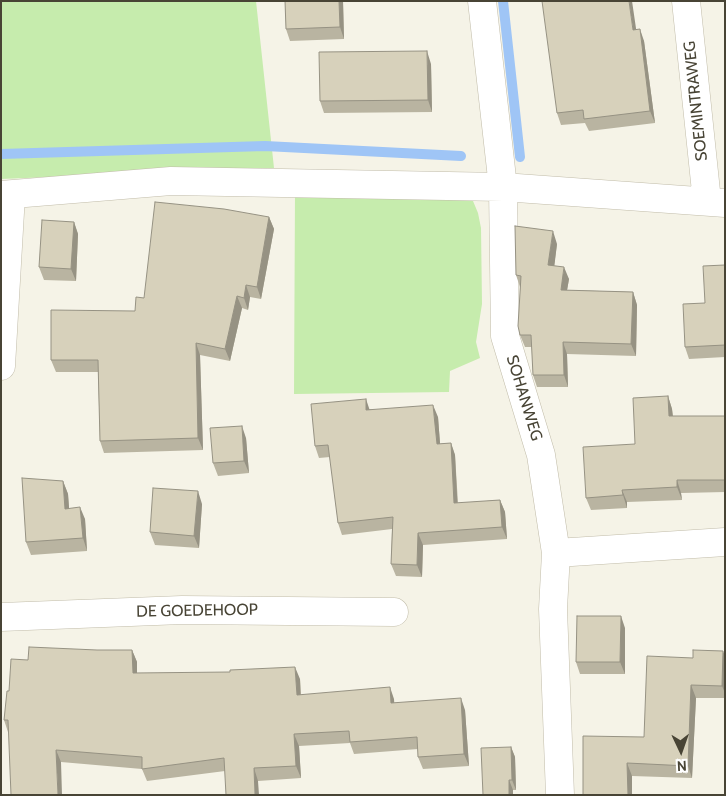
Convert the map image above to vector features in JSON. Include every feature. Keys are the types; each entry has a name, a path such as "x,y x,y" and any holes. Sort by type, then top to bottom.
{"street":[{"name":"SOHANWEG","path":"482,1 503,187 505,336 541,455 556,553 553,609 560,795"},
{"name":"SOEMINTRAWEG","path":"686,1 716,202"},
{"path":"1,366 6,195 171,181 503,187 716,202"},
{"path":"556,553 725,542"},
{"name":"DE GOEDEHOOP","path":"1,617 182,610 394,612"}],"green space":[{"path":"1,1 256,1 274,168 1,179"},
{"path":"295,193 464,196 473,201 481,228 482,304 476,342 480,358 450,371 449,392 294,394"}],"building":[{"path":"285,1 339,1 340,27 286,29"},
{"path":"542,1 629,1 633,30 640,29 650,111 584,119 583,110 557,113"},
{"path":"427,51 428,100 320,101 319,52"},
{"path":"155,202 224,209 269,217 257,287 246,285 244,298 237,296 225,349 196,343 198,438 100,441 98,360 51,360 51,310 135,311 136,297 144,298"},
{"path":"42,220 74,222 71,269 39,267"},
{"path":"515,226 553,231 548,265 564,267 561,290 633,292 631,344 563,342 564,375 533,375 531,335 520,335 518,326 521,276 516,275"},
{"path":"725,265 725,345 685,347 683,304 705,303 703,266"},
{"path":"668,396 669,416 725,416 725,480 677,480 677,487 622,490 623,495 586,498 583,447 635,444 633,398"},
{"path":"366,399 366,410 433,405 437,444 451,443 454,503 500,500 502,527 418,533 417,565 391,564 393,517 338,523 328,445 315,446 311,404"},
{"path":"242,426 244,461 213,463 210,428"},
{"path":"22,478 63,481 65,509 80,507 83,538 26,542"},
{"path":"153,488 198,491 194,536 150,532"},
{"path":"577,616 621,616 620,662 576,662"},
{"path":"29,647 132,650 133,673 230,672 230,670 295,667 297,695 390,687 391,703 461,698 464,754 418,757 417,737 350,742 349,731 294,734 296,766 254,768 255,795 226,795 224,758 142,769 142,757 56,750 58,795 11,795 8,720 4,720 7,691 9,691 11,659 28,660"},
{"path":"693,650 723,651 722,686 691,685 688,766 627,763 628,795 583,795 583,736 644,737 647,656 693,658"},
{"path":"511,747 512,780 509,780 509,795 483,795 481,748"}],"waterway":[{"path":"503,1 520,157"},
{"path":"1,154 265,146 461,156"}]}
